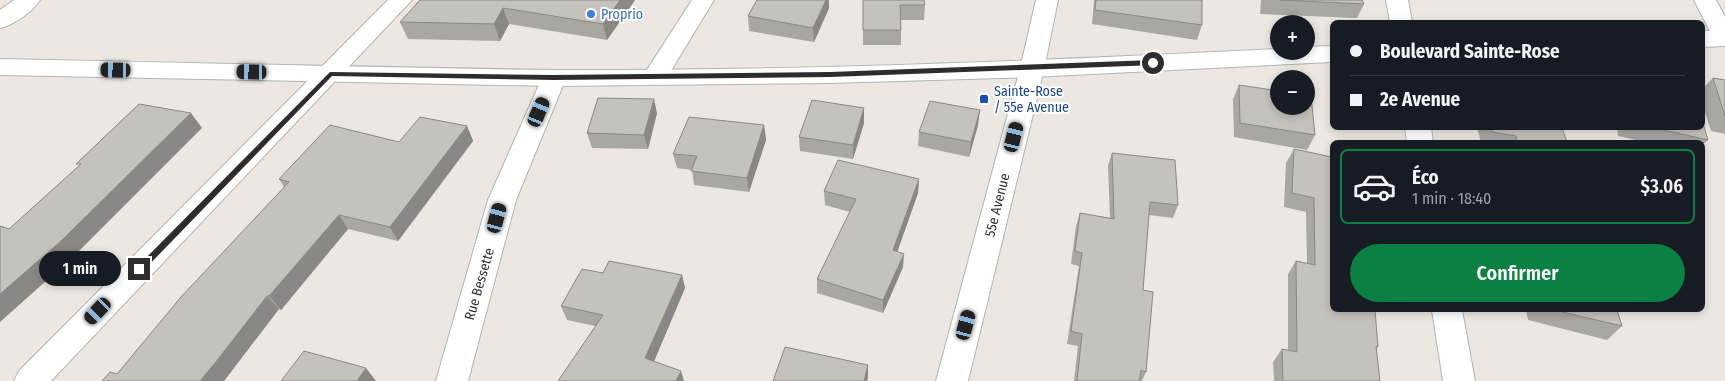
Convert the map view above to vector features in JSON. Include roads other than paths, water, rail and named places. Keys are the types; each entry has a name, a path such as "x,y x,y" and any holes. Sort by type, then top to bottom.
{"street":[{"path":"0,21 29,0"},
{"path":"30,381 401,0"},
{"path":"655,76 703,0"},
{"name":"55e Avenue","path":"952,381 1032,69 1047,0"},
{"path":"1397,0 1401,20"},
{"path":"1704,0 1717,38"},
{"path":"0,67 554,78 830,75 1032,69 1330,54"},
{"name":"Rue Bessette","path":"452,381 502,200 554,78"},
{"path":"1447,312 1459,381"}],"place":[{"name":"Proprio","path":"591,14"},
{"name":"Sainte-Rose / 55e Avenue","path":"984,99"}]}
